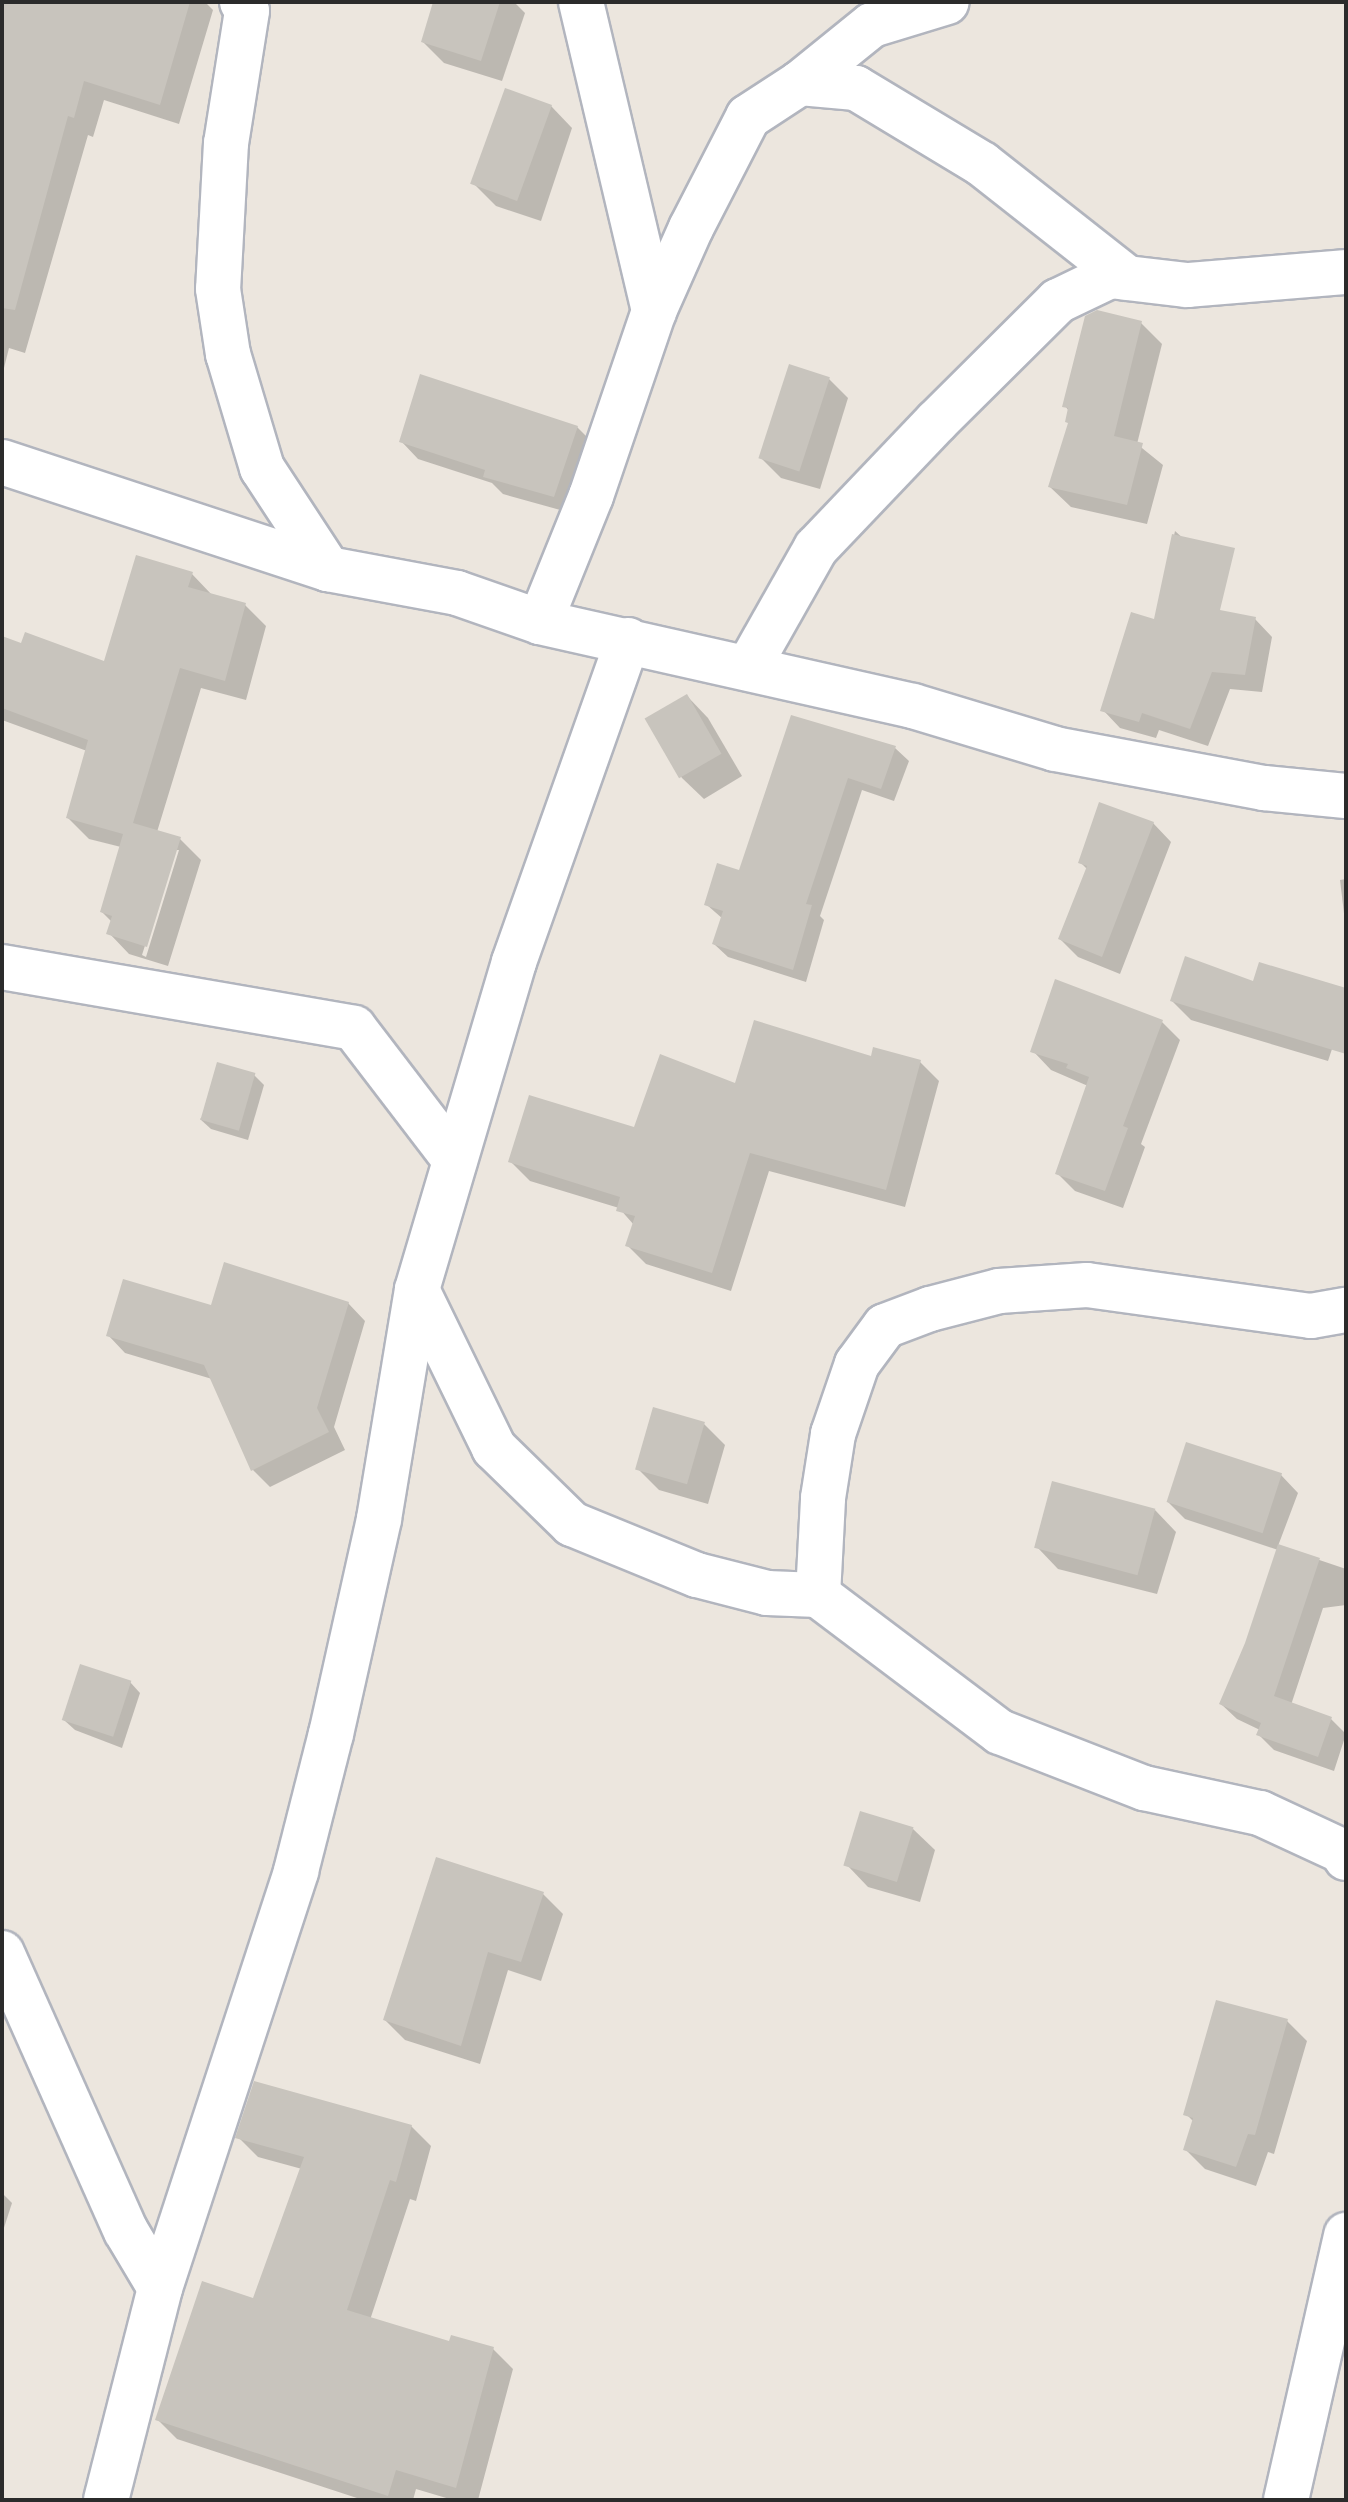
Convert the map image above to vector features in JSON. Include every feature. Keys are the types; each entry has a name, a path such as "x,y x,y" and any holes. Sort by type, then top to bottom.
{"street":[{"path":"242,2 247,11 226,143 218,289 228,354 262,468 328,569"},
{"path":"581,2 654,311"},
{"path":"540,622 591,496 654,311 691,228 748,117 800,83 872,25 947,2"},
{"path":"800,83 856,88 982,164 1127,278"},
{"path":"748,668 816,548 936,422 1058,301 1110,276 1187,285 1346,272"},
{"path":"2,462 328,569 457,593 540,622 913,706 1055,749 1264,788 1346,796"},
{"path":"106,2500 160,2288 296,1871 379,1519 417,1290 514,962 628,640"},
{"path":"2,967 354,1028 455,1160"},
{"path":"818,1595 823,1498 833,1434 857,1364 885,1326 930,1309 999,1291 1087,1285 1311,1316 1346,1310"},
{"path":"417,1290 494,1448 572,1524 697,1575 767,1593 818,1595 1000,1732 1144,1788 1260,1813 1345,1854"},
{"path":"2,1953 20,2025 126,2231 160,2288"},
{"path":"1286,2500 1346,2235"}],"building":[{"path":"2,2 190,2 160,105 84,81 74,118 68,116 15,310 2,308"},
{"path":"433,2 500,2 481,61 421,42"},
{"path":"505,88 552,105 517,201 470,184"},
{"path":"1097,310 1142,321 1114,436 1143,443 1127,505 1048,487 1068,423 1065,422 1068,408 1062,407 1085,316"},
{"path":"789,364 830,377 799,471 758,458"},
{"path":"420,374 578,426 554,497 483,477 485,470 399,442"},
{"path":"1172,534 1235,548 1220,610 1256,617 1245,675 1212,672 1190,729 1142,713 1139,722 1100,711 1131,612 1154,619"},
{"path":"136,555 193,572 188,587 246,603 225,681 180,668 133,823 181,837 147,947 106,934 112,916 100,912 123,834 66,818 88,740 2,708 2,636 21,643 25,632 104,661"},
{"path":"687,694 722,754 679,778 645,718"},
{"path":"791,715 896,746 881,789 848,778 806,904 812,905 793,970 712,944 723,911 704,905 717,863 739,870"},
{"path":"1099,802 1154,822 1102,957 1058,939 1087,866 1078,863"},
{"path":"1185,956 1253,981 1259,962 1346,988 1346,1054 1170,1001"},
{"path":"1055,979 1163,1020 1123,1126 1128,1128 1105,1191 1055,1174 1089,1077 1066,1068 1068,1064 1030,1052"},
{"path":"754,1020 871,1056 873,1047 921,1060 886,1190 750,1153 712,1273 625,1246 635,1216 616,1211 620,1197 508,1162 529,1095 634,1127 660,1054 735,1083"},
{"path":"217,1062 255,1073 239,1131 200,1120"},
{"path":"224,1262 349,1302 317,1408 329,1432 251,1471 204,1365 106,1336 123,1279 211,1305"},
{"path":"653,1407 705,1422 687,1484 635,1469"},
{"path":"1186,1442 1282,1473 1263,1533 1167,1502"},
{"path":"1052,1481 1155,1509 1137,1575 1034,1548"},
{"path":"1278,1544 1320,1558 1274,1696 1332,1717 1318,1757 1256,1735 1261,1723 1219,1704 1245,1643"},
{"path":"80,1664 131,1681 113,1737 62,1720"},
{"path":"860,1811 914,1827 897,1882 843,1866"},
{"path":"436,1857 544,1892 521,1962 488,1952 461,2046 383,2020"},
{"path":"1216,2000 1288,2019 1255,2135 1248,2134 1236,2167 1183,2150 1193,2118 1183,2115"},
{"path":"254,2081 412,2125 396,2182 390,2180 347,2310 449,2341 451,2335 494,2347 456,2488 396,2470 388,2496 155,2420 202,2281 253,2298 304,2157 235,2138"}]}
